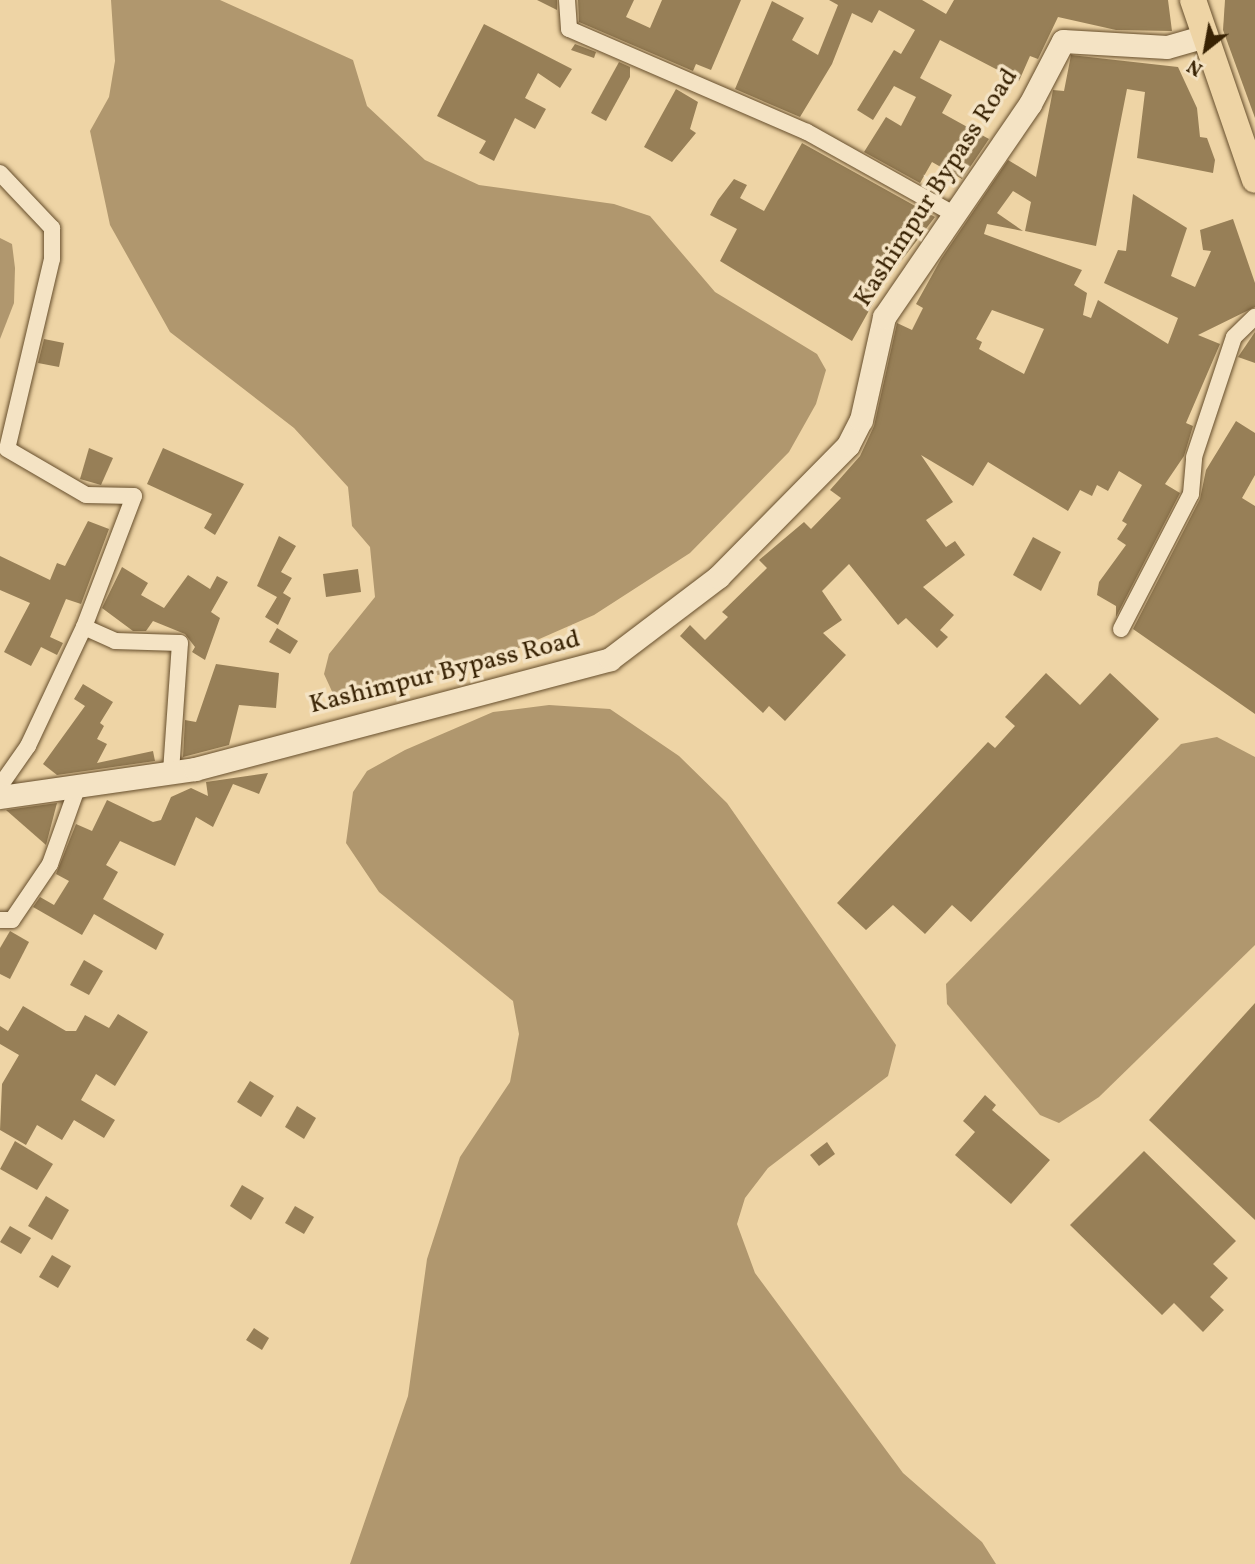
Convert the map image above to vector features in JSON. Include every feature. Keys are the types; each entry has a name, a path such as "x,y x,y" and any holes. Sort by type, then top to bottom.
{"highway":[{"path":"1193,0 1255,180"}],"main road":[{"name":"Kashimpur Bypass Road","path":"0,797 171,772 512,689 610,659 642,638 718,577 848,445 861,420 884,317 1030,104 1063,41 1167,47 1205,36"}],"street":[{"path":"567,0 569,29 807,132 954,214"},
{"path":"0,173 52,228 52,259 7,449 86,495 134,496 84,627 28,746 0,786"},
{"path":"1121,629 1191,494 1194,457 1234,337 1255,317"},
{"path":"84,627 115,641 180,643 171,772"},
{"path":"0,920 12,920 50,864 79,786"}],"shaded area":[{"path":"111,0 220,0 353,60 367,106 425,160 479,185 614,204 650,216 715,292 817,354 826,370 816,404 789,452 690,553 594,615 478,666 335,698 324,674 329,654 375,597 370,547 352,526 348,487 294,428 170,332 110,225 90,131 109,97 115,61"},
{"path":"0,238 12,244 15,268 14,303 0,339"},
{"path":"549,705 610,709 679,756 727,803 896,1045 888,1076 768,1168 745,1198 737,1224 755,1273 903,1473 982,1542 996,1564 350,1564 408,1396 427,1259 460,1157 510,1082 519,1034 513,1001 379,892 346,843 353,792 367,771 405,750 493,712"},
{"path":"1217,737 1255,757 1255,945 1099,1097 1059,1123 1040,1115 947,1004 946,984 1181,744"}],"building":[{"path":"537,0 557,0 557,10"},
{"path":"578,0 634,0 626,17 650,28 662,0 741,0 711,70 696,64 693,71 579,22"},
{"path":"829,0 922,0 946,14 954,0 1168,0 1172,31 1116,30 1058,17 1038,59 1030,56 1019,81 940,40 920,78 952,95 942,113 989,139 962,179 932,162 920,183 864,152 886,117 901,126 916,97 894,86 873,120 857,110 894,50 901,54 915,30 879,10 872,23 852,13 832,64 800,117 735,89 772,1 804,18 792,40 818,55 838,5"},
{"path":"1225,0 1255,0 1255,118 1223,30"},
{"path":"484,24 572,69 560,88 538,73 525,98 546,109 535,129 515,118 494,161 479,153 486,141 437,116"},
{"path":"575,44 596,52 594,58 571,50"},
{"path":"1071,55 1178,67 1197,108 1200,137 1207,138 1215,160 1213,173 1137,158 1145,92 1127,89 1096,246 1025,231 1031,202 1013,191 997,213 1023,231 987,224 984,234 1082,270 1074,285 1087,293 1083,315 1091,318 1098,300 1168,344 1178,318 1104,283 1118,250 1126,251 1133,194 1187,228 1171,276 1195,287 1211,251 1203,250 1200,230 1233,219 1255,283 1255,307 1198,335 1220,344 1186,423 1193,426 1184,456 1165,484 1180,493 1116,617 1116,606 1097,595 1099,582 1126,545 1117,539 1127,524 1122,521 1142,485 1119,471 1108,491 1097,485 1092,496 1080,490 1068,511 988,462 973,486 921,455 953,502 926,520 946,547 955,541 965,555 923,587 954,615 940,630 948,637 937,648 906,618 898,625 849,564 822,591 842,620 823,633 846,655 785,721 769,706 763,713 680,636 690,625 705,640 728,617 722,612 767,568 759,560 804,522 811,529 841,498 830,490 860,456 874,426 897,323 912,330 923,308 916,304 941,259 1008,160 1036,177 1053,90 1064,91","holes":["992,310 1044,329 1024,374 979,349 982,342 976,339"]},
{"path":"619,62 630,67 630,77 606,121 591,113"},
{"path":"676,89 698,102 690,129 696,133 672,162 644,147"},
{"path":"802,143 935,217 885,282 852,341 720,261 737,229 710,215 718,200 734,179 747,185 740,198 764,211"},
{"path":"1255,332 1255,363 1238,357"},
{"path":"44,339 64,343 59,367 38,363"},
{"path":"1236,421 1255,433 1255,475 1242,498 1255,506 1255,714 1133,629 1200,499 1206,470"},
{"path":"89,448 113,458 101,485 80,479"},
{"path":"163,448 244,484 215,535 204,528 212,514 147,484"},
{"path":"88,521 109,529 81,604 66,599 50,637 63,643 57,655 41,647 31,666 4,652 30,603 0,590 0,556 50,580 57,563 65,566"},
{"path":"279,536 296,546 281,572 292,578 283,593 291,598 278,625 265,617 277,597 257,586"},
{"path":"1033,537 1061,552 1041,591 1013,575"},
{"path":"122,567 148,583 141,595 164,608 188,575 210,589 217,576 228,582 211,612 220,618 205,660 192,652 195,647 185,634 153,621 146,631 133,631 102,608"},
{"path":"358,569 361,592 326,597 323,574"},
{"path":"277,628 298,641 290,654 269,642"},
{"path":"216,664 279,673 276,708 239,705 229,745 183,757 185,720 196,722"},
{"path":"1046,673 1080,705 1110,673 1159,719 971,922 952,905 925,934 893,905 866,930 837,903 988,742 995,748 1015,726 1005,717"},
{"path":"83,684 113,702 100,723 104,726 97,739 107,744 97,763 153,751 155,761 57,775 43,764 85,706 74,699"},
{"path":"268,773 259,794 233,784 213,827 196,817 175,866 120,841 106,865 118,872 103,899 164,934 156,950 94,914 82,935 33,907 40,897 54,905 69,881 56,874 76,824 92,831 107,800 153,822 161,820 171,797 191,788 208,796 206,782"},
{"path":"57,803 46,845 6,810"},
{"path":"10,931 29,942 10,979 0,974 0,948"},
{"path":"84,960 103,971 89,995 70,985"},
{"path":"1255,1003 1255,1220 1149,1120"},
{"path":"23,1006 66,1031 76,1031 85,1015 109,1028 118,1014 148,1032 115,1086 96,1074 81,1100 115,1120 104,1138 74,1120 62,1140 37,1125 26,1145 0,1130 2,1084 19,1055 0,1044 0,1026 8,1031"},
{"path":"250,1081 274,1096 261,1117 237,1102"},
{"path":"985,1095 996,1105 992,1110 1050,1160 1011,1204 955,1155 975,1132 963,1121"},
{"path":"297,1106 316,1118 304,1139 285,1127"},
{"path":"15,1141 53,1164 37,1190 0,1169"},
{"path":"827,1142 835,1154 819,1166 810,1155"},
{"path":"1144,1151 1236,1241 1213,1264 1228,1278 1210,1297 1224,1310 1203,1332 1174,1303 1162,1315 1070,1225"},
{"path":"242,1185 264,1198 251,1220 230,1206"},
{"path":"46,1196 69,1210 52,1240 28,1226"},
{"path":"295,1206 314,1217 304,1234 285,1223"},
{"path":"10,1226 31,1238 21,1254 0,1242"},
{"path":"52,1255 71,1266 58,1288 39,1277"},
{"path":"254,1328 269,1338 262,1350 246,1340"}]}
